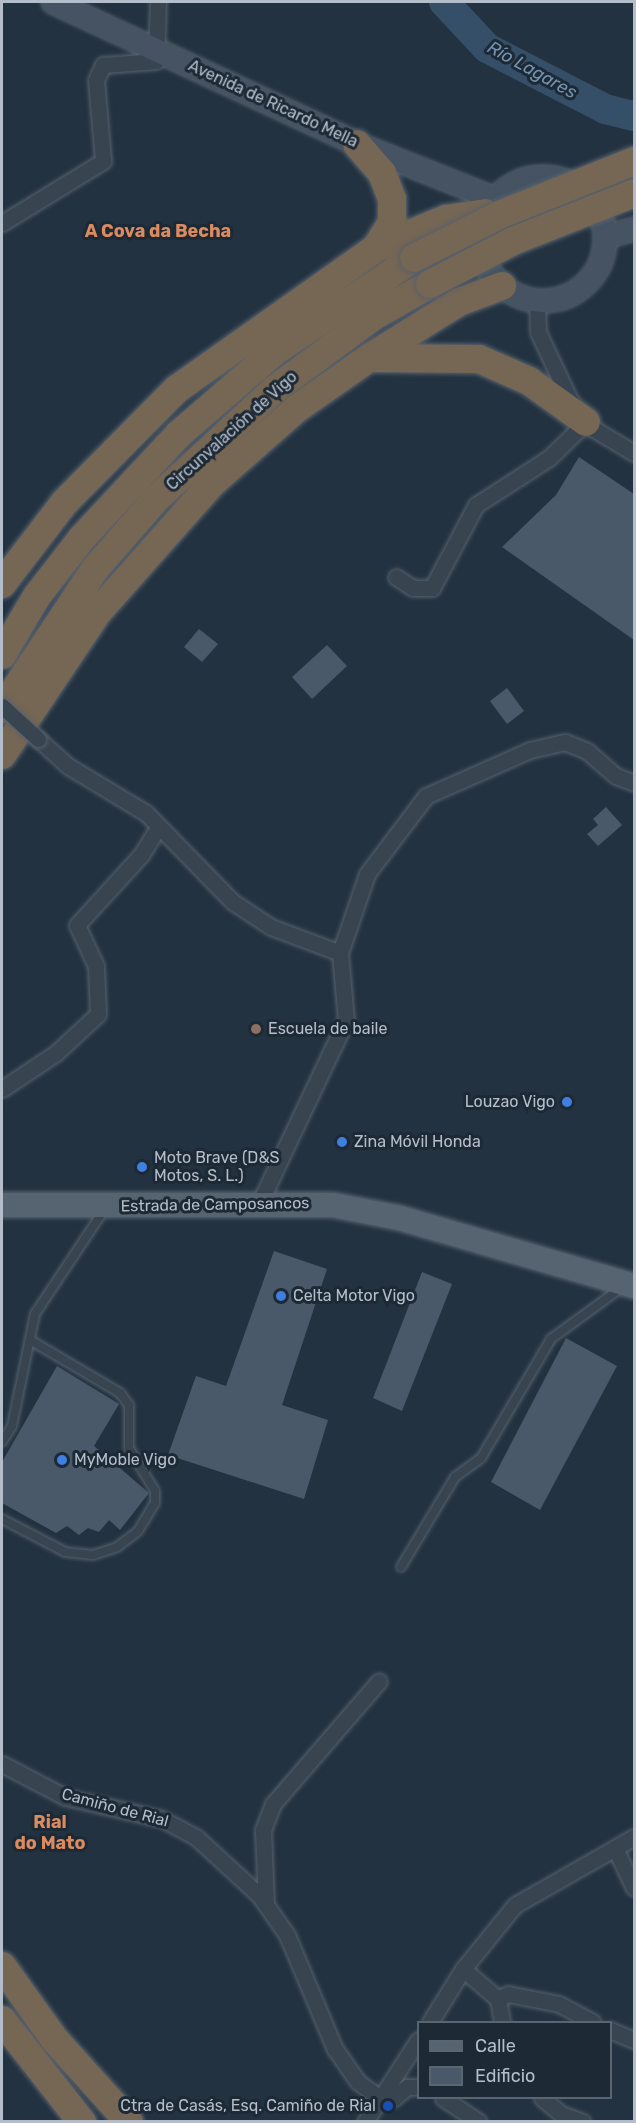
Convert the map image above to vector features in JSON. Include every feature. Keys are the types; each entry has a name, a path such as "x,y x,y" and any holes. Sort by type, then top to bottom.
{"highway":[{"path":"357,144 382,173 392,198 392,222 376,248"},
{"name":"Circunvalación de Vigo","path":"2,655 37,596 82,538 179,434 275,351 414,258 500,215 634,161"},
{"name":"Circunvalación de Vigo","path":"2,707 82,586 158,498 275,389 430,284 513,241 634,193"},
{"path":"2,584 64,502 177,389 376,248 446,219 491,206"},
{"path":"2,756 97,613 156,541 256,442 369,358 459,302 502,286"},
{"path":"369,358 479,359 529,381 586,422"},
{"path":"2,1966 55,2040 129,2121"},
{"path":"2,2020 81,2121"}],"main road":[{"name":"Avenida de Ricardo Mella","path":"53,2 491,206"},
{"path":"557,178 591,200 606,237 601,263 586,285 563,298 537,302 502,286 482,252 491,206 524,180 557,178"},
{"path":"606,237 634,230"},
{"name":"Estrada de Camposancos","path":"2,1205 107,1206 260,1202 333,1205 400,1218 631,1285"}],"street":[{"path":"2,223 103,161 96,80 103,65 156,62 159,50 158,2"},
{"path":"537,302 545,353 586,422 634,453"},
{"path":"396,577 413,588 432,588 476,505 549,458 586,422"},
{"path":"2,707 68,766 135,804 157,829 233,902 272,927 340,953"},
{"path":"260,1202 346,1020 340,953 367,874 426,796 530,750 565,742 634,783"},
{"path":"2,1089 56,1053 98,1014 96,966 77,925 141,855 157,829"},
{"path":"266,1904 263,1830 273,1804 378,1681"},
{"name":"Camiño de Rial","path":"2,1764 65,1797 185,1830 266,1904 305,1971 335,2049 358,2082 379,2097"},
{"path":"431,2021 463,1969 529,1892 634,1837"},
{"path":"615,1848 634,1888"},
{"path":"463,1969 498,1999 502,2021"},
{"path":"498,1999 508,1994 559,2004 591,2021"},
{"path":"612,2031 634,2040"},
{"path":"365,2121 417,2041"},
{"path":"379,2097 394,2098 407,2087 417,2087"},
{"path":"446,2099 479,2121"},
{"path":"544,2099 561,2114 583,2121"}],"lane":[{"path":"2,1442 12,1426 35,1314 107,1206"},
{"path":"401,1567 455,1477 481,1458 551,1339 631,1285"},
{"path":"2,1519 65,1552 93,1555 117,1547 138,1531 155,1503 155,1491 129,1448 129,1405 120,1393 30,1340"}],"building":[{"path":"579,457 634,494 634,640 502,547 556,495"},
{"path":"199,629 218,644 202,662 184,647"},
{"path":"327,645 347,666 312,699 292,677"},
{"path":"507,688 524,711 507,724 490,701"},
{"path":"606,807 622,825 598,846 587,834 598,825 593,819"},
{"path":"274,1251 327,1269 282,1405 328,1420 304,1499 168,1455 196,1376 226,1386"},
{"path":"422,1272 452,1284 402,1411 373,1398"},
{"path":"566,1338 617,1366 540,1510 491,1482"},
{"path":"57,1366 119,1404 94,1446 149,1493 120,1530 109,1520 99,1532 88,1528 79,1535 67,1526 56,1533 2,1503 2,1462"}],"waterway":[{"name":"Río Lagares","path":"444,2 487,48 605,109 634,116"}],"place":[{"name":"Escuela de baile","path":"256,1029"},
{"name":"Louzao Vigo","path":"567,1102"},
{"name":"Zina Móvil Honda","path":"342,1142"},
{"name":"Moto Brave (D&S Motos, S. L.)","path":"142,1167"},
{"name":"Celta Motor Vigo","path":"281,1296"},
{"name":"MyMoble Vigo","path":"62,1460"},
{"name":"Ctra de Casás, Esq. Camiño de Rial","path":"388,2106"}],"district":[{"name":"A Cova da Becha","path":"158,231"},
{"name":"Rial do Mato","path":"50,1833"}]}
